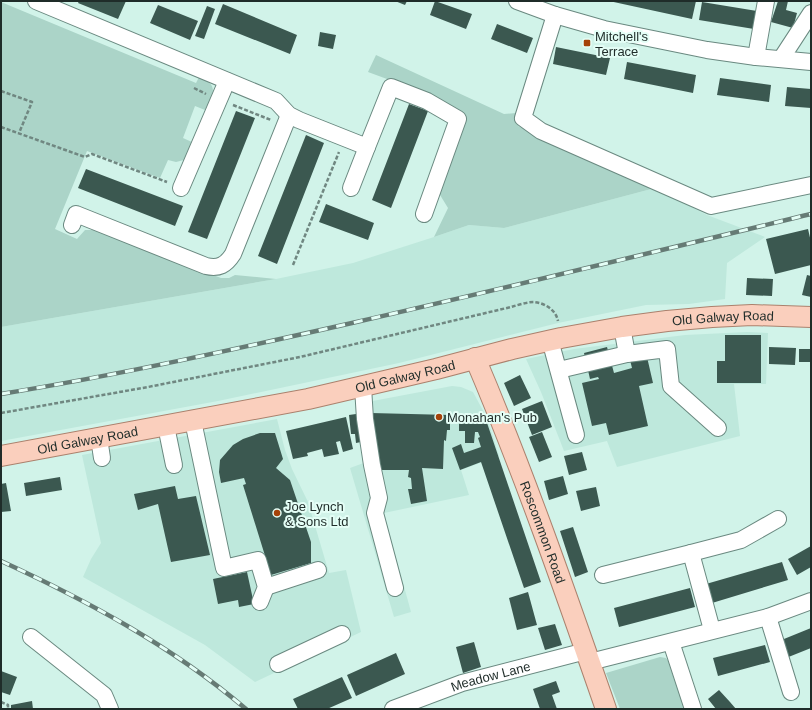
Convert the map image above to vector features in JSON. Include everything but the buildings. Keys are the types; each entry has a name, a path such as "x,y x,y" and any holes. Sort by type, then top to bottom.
{"main road":[{"name":"Old Galway Road","path":"1,456 308,399 363,387 475,358 554,331 622,327 712,317 811,317"},
{"name":"Roscommon Road","path":"475,358 506,431 556,565 606,709"}],"street":[{"path":"36,1 276,101 289,115 367,147"},
{"path":"517,1 554,15 618,32 707,50 756,57 811,62"},
{"path":"756,57 766,1"},
{"path":"781,59 811,13"},
{"path":"554,15 523,118 541,131 711,206 811,185"},
{"path":"181,188 227,81"},
{"path":"351,188 391,87 427,101 458,119 424,214"},
{"path":"72,225 76,214 206,266 217,268 223,265 233,254 289,115"},
{"path":"622,327 627,354"},
{"path":"554,331 559,370 576,435"},
{"path":"559,370 627,354 667,349 671,386 718,428"},
{"path":"363,387 369,442 379,498 375,513 395,588"},
{"path":"192,421 224,568 258,560 266,587 260,602"},
{"path":"166,426 174,465"},
{"path":"100,438 102,458"},
{"path":"603,575 741,540 778,519"},
{"path":"691,553 712,630"},
{"path":"266,587 318,570"},
{"name":"Meadow Lane","path":"395,708 462,683 588,657 671,642 712,630 768,617 811,601"},
{"path":"768,617 791,692"},
{"path":"278,664 342,634"},
{"path":"31,637 104,695 110,709"},
{"path":"671,642 693,709"}],"path":[{"path":"1,91 32,102 19,133"},
{"path":"1,127 85,158 92,154 181,188"},
{"path":"1,413 148,387 300,357 534,302 548,306 557,316 554,331"},
{"path":"1,702 8,705 8,709"}],"shaded area":[{"path":"1,2 196,83 199,77 210,83 213,90 205,110 195,106 183,138 194,143 184,160 176,162 168,160 160,178 87,151 55,229 77,239 85,230 97,230 221,278 229,278 235,275 276,279 1,327"},
{"path":"376,55 504,114 516,113 518,126 655,188 504,228 469,225 434,237 448,208 437,190 462,117 425,93 368,72"},
{"path":"655,188 707,215 765,237 727,263 725,299 689,304 646,305 558,323 399,363 218,401 1,441 1,327 276,279 353,263 469,225 504,228"},
{"path":"747,332 768,333 766,384 734,384 740,436 617,467 607,441 564,451 541,392 526,359 574,349 685,335"},
{"path":"452,386 461,387 473,392 487,418 499,456 461,470 469,495 384,513 411,612 394,617 350,468 369,461 362,403"},
{"path":"277,419 285,450 292,469 308,502 329,573 346,570 361,632 255,682 205,645 83,577 91,559 101,543 82,455"},
{"path":"660,657 666,658 669,662 687,709 620,709 606,673"}],"railway":[{"path":"1,394 133,370 308,333 525,283 811,214"},
{"path":"1,561 98,609 159,645 218,686 246,709"}],"place":[{"name":"Mitchell's Terrace","path":"587,43"},
{"name":"Monahan's Pub","path":"439,417"},
{"name":"Joe Lynch & Sons Ltd","path":"277,513"}]}
